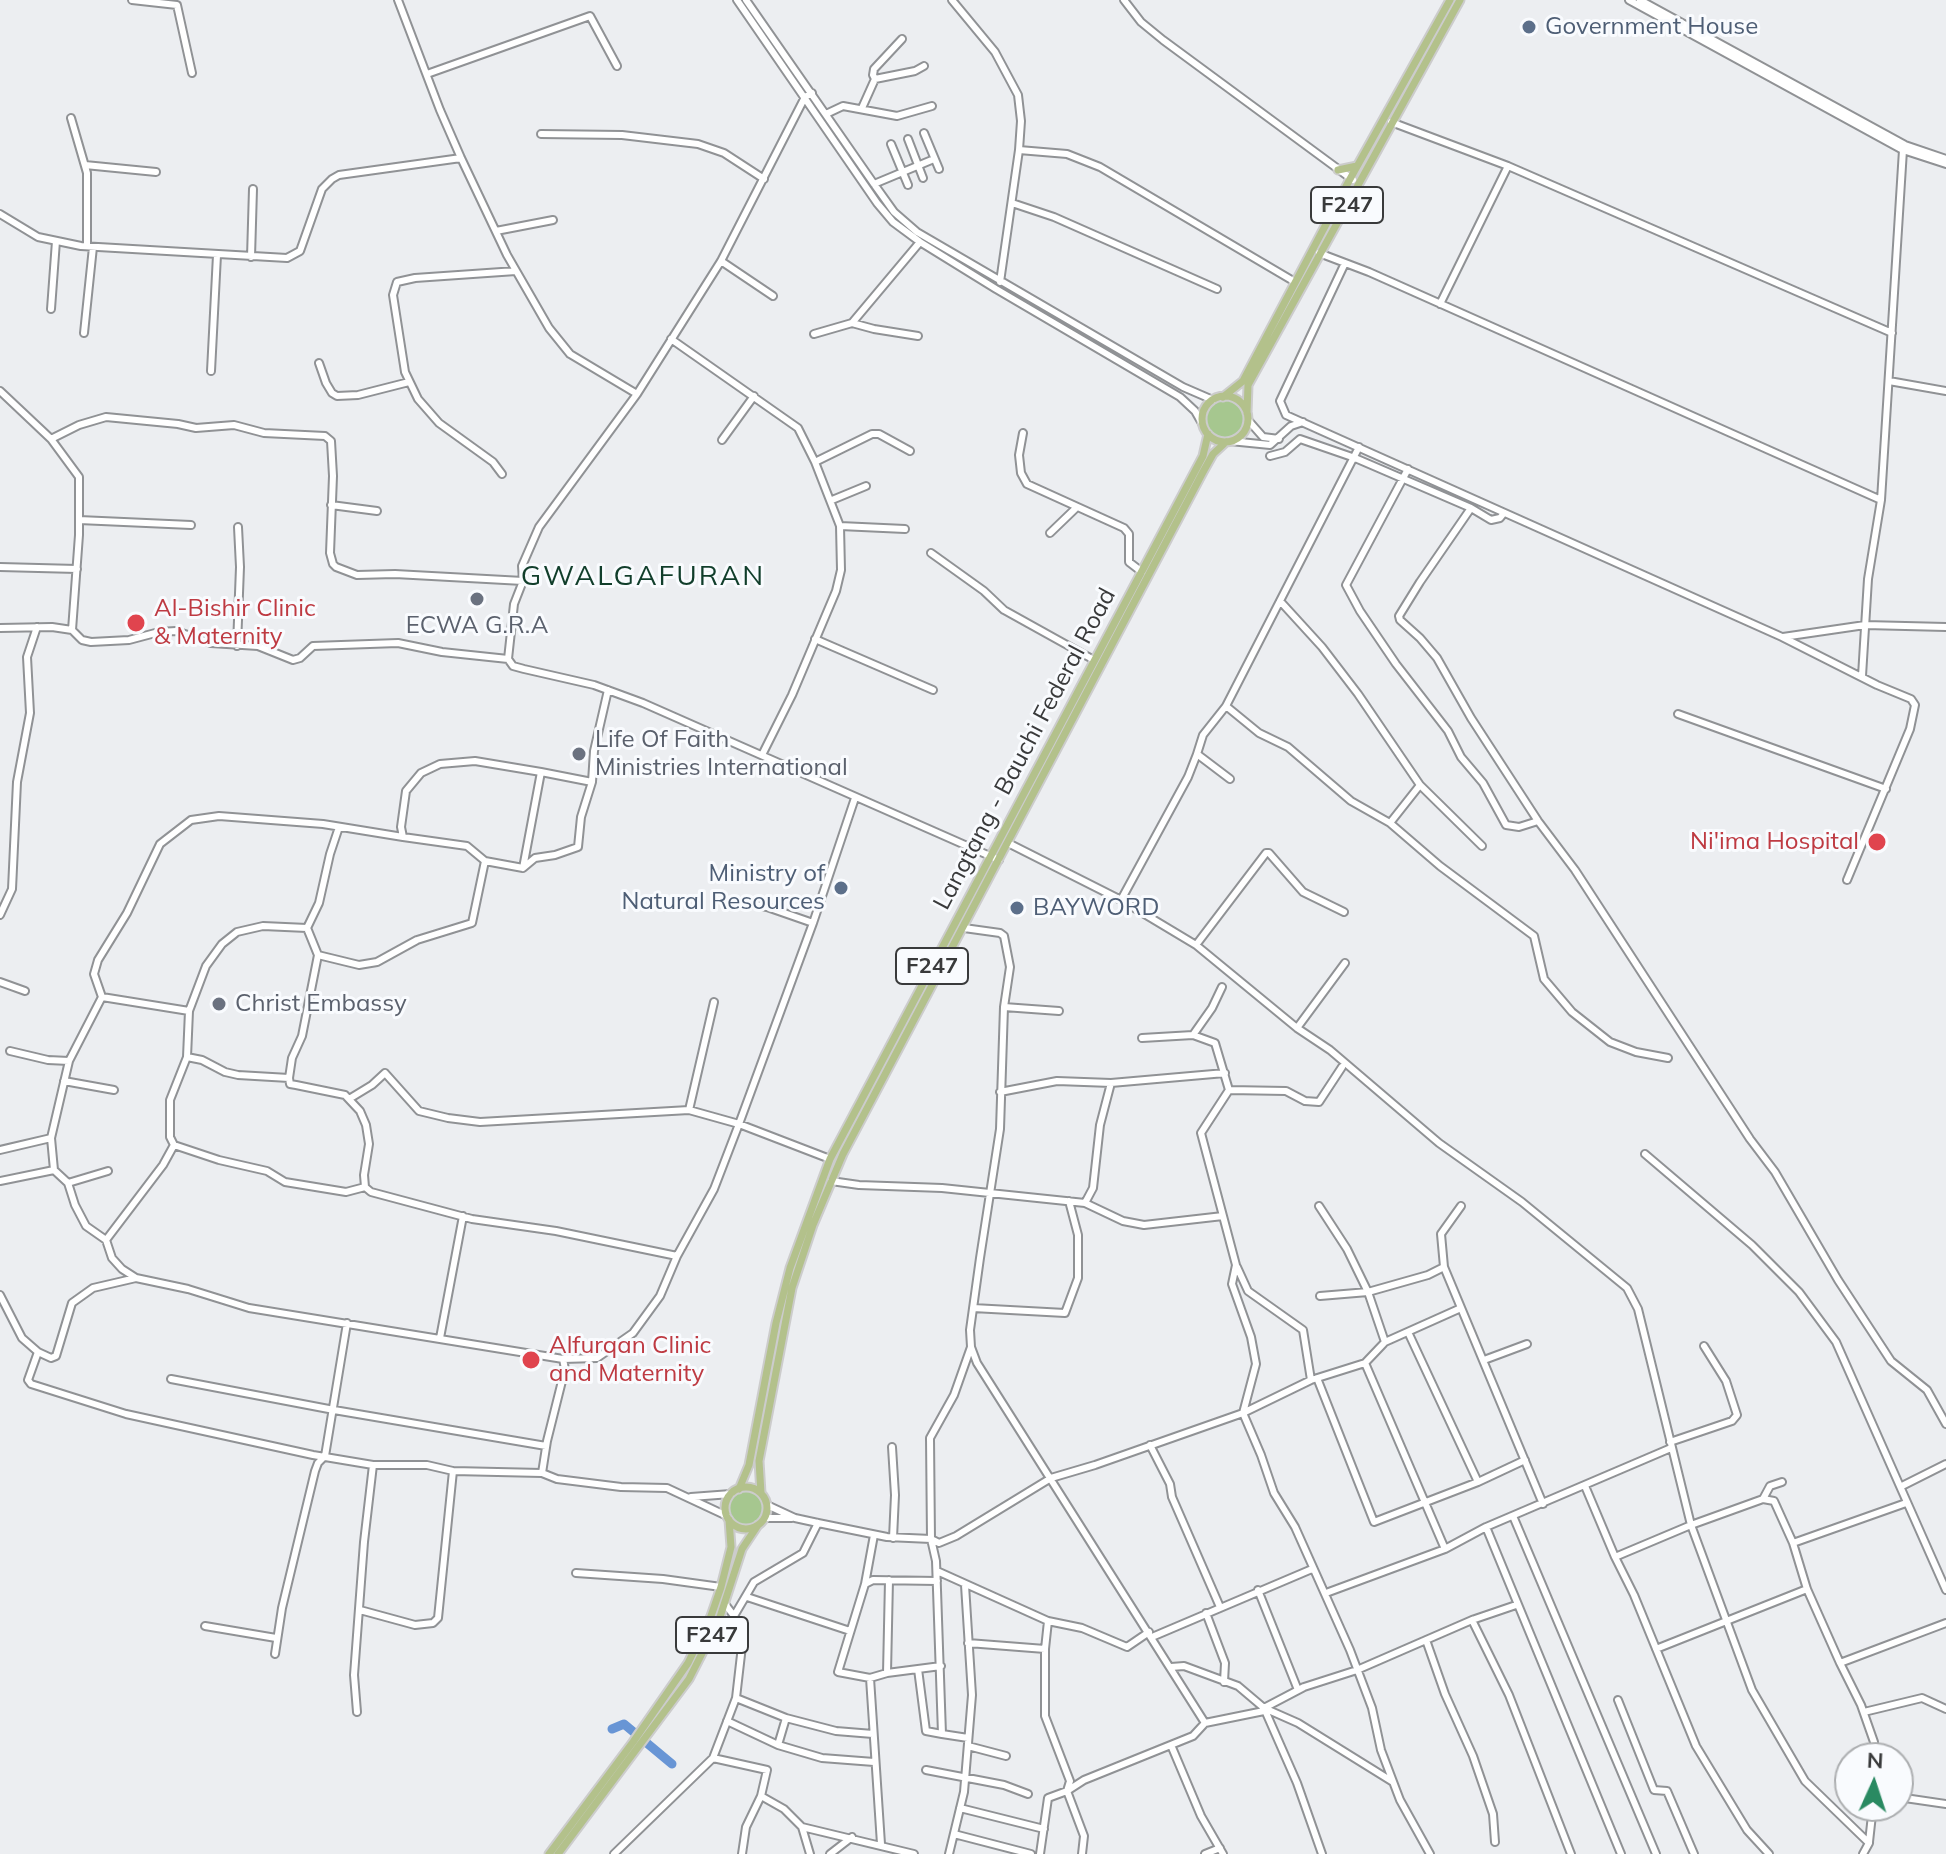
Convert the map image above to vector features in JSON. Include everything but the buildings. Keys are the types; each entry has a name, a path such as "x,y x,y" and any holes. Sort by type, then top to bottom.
{"main road":[{"name":"F247","path":"1228,442 1242,434 1247,417 1248,385 1321,254 1354,181 1357,166 1450,0"},
{"name":"F247","path":"1223,397 1243,381 1312,249 1391,122 1460,0"},
{"path":"1338,170 1357,166"},
{"path":"1228,442 1219,441 1208,434 1203,425 1204,411 1213,400 1223,397 1240,403 1247,417"},
{"name":"Langtang - Bauchi Federal Road","path":"739,1489 749,1465 790,1268 830,1159 1203,456 1208,434"},
{"name":"Langtang - Bauchi Federal Road","path":"761,1493 759,1461 785,1321 801,1259 831,1181 925,995 964,928 1208,463 1228,442"},
{"path":"731,1494 748,1487 761,1493"},
{"name":"F247","path":"761,1493 767,1505"},
{"name":"F247","path":"645,1733 688,1663 711,1616 731,1547 725,1507 731,1494"},
{"path":"765,1518 767,1505"},
{"path":"728,1518 740,1528 750,1529 758,1525"},
{"name":"F247","path":"549,1854 696,1667 725,1604 742,1549 765,1518"},
{"name":"F247","path":"558,1854 635,1745"}],"street":[{"path":"132,0 177,5 192,73"},
{"path":"398,0 461,158 516,271 549,328 570,354 637,394"},
{"path":"737,0 808,95 826,114 894,212 917,232 1183,387 1213,400"},
{"path":"746,0 877,203 893,222 996,289 1180,397 1195,411 1203,425"},
{"path":"952,0 995,52 1018,95 1021,121 1019,150 1000,281 996,289"},
{"path":"1124,0 1141,22 1163,40 1354,181"},
{"path":"1629,0 1904,147 1946,161"},
{"path":"1640,0 1904,147"},
{"path":"427,74 590,16 617,66"},
{"path":"862,108 875,79 874,69 902,39"},
{"path":"875,79 915,71 924,66"},
{"path":"808,95 721,261 637,394 539,527 522,566 523,581 514,604 508,659 513,666 608,690 999,860"},
{"path":"826,114 843,106 897,116 932,106"},
{"path":"71,118 85,165 88,195 90,247 84,333"},
{"path":"1391,122 1508,166 1892,333"},
{"path":"924,133 939,169"},
{"path":"541,134 622,135 698,144 724,153 764,179"},
{"path":"908,139 923,178"},
{"path":"891,144 908,185"},
{"path":"1862,676 1868,579 1881,500 1904,147"},
{"path":"1019,150 1067,154 1100,167 1295,282"},
{"path":"0,214 38,237 90,247 287,258 300,251 322,189 339,175 461,158"},
{"path":"874,184 934,159"},
{"path":"85,165 156,172"},
{"path":"1440,304 1508,166"},
{"path":"251,257 253,189"},
{"path":"1012,203 1081,228 1217,289"},
{"path":"496,231 519,224 553,220"},
{"path":"51,309 56,241"},
{"path":"852,323 920,242"},
{"path":"1312,249 1881,500"},
{"path":"211,371 217,255"},
{"path":"721,261 773,296"},
{"path":"1345,263 1280,401 1286,415 1782,637 1877,685 1902,694 1915,705 1910,729 1847,880"},
{"path":"502,474 493,462 439,423 418,399 409,382 400,347 393,295 397,282 415,278 516,271"},
{"path":"814,334 852,323 918,336"},
{"path":"671,339 798,428 832,500 840,526 841,570 836,591 762,755"},
{"path":"319,363 332,393 337,396 358,395 409,382"},
{"path":"1889,381 1946,391"},
{"path":"0,391 51,439 79,477 72,630"},
{"path":"722,440 754,396"},
{"path":"51,439 79,425 106,417 196,428 234,425 264,433 325,436 331,441 333,476 331,559 340,570 357,575 523,581"},
{"path":"1247,417 1263,437 1279,439"},
{"path":"1228,442 1270,445 1291,426 1303,422"},
{"path":"1023,433 1019,455 1021,473 1027,484 1124,528 1129,534 1129,562 1142,572"},
{"path":"815,462 872,434 879,434 910,451"},
{"path":"1270,456 1285,452 1300,439 1355,458 1471,508 1491,520 1500,518 1504,513"},
{"path":"1121,900 1188,777 1203,735 1226,706 1359,447"},
{"path":"1408,469 1346,585 1396,664 1448,731 1461,757 1483,783 1506,825 1519,827 1538,821"},
{"path":"832,500 866,486"},
{"path":"331,505 377,511"},
{"path":"1050,533 1077,507"},
{"path":"1471,508 1436,556 1399,616 1437,658 1471,718 1538,821 1575,870 1750,1139 1775,1172 1838,1280 1891,1361 1927,1390 1946,1424"},
{"path":"79,520 191,525"},
{"path":"840,526 905,529"},
{"path":"237,646 238,527"},
{"path":"931,553 984,591 1004,610 1094,660"},
{"path":"0,567 77,569"},
{"path":"1280,601 1322,647 1420,785 1482,846"},
{"path":"1782,637 1865,625 1946,627"},
{"path":"0,915 12,889 17,782 30,713 27,657 37,627"},
{"path":"0,628 72,630 82,640 91,642 129,640 169,631 185,633 211,643 258,646 293,660 313,646 398,643 442,652 508,659"},
{"path":"815,639 933,690"},
{"path":"523,868 535,858 578,847 581,817 592,782 594,751 608,690"},
{"path":"1226,706 1259,733 1288,747 1351,801 1390,823 1440,866 1534,936 1544,979 1572,1012 1610,1042 1636,1052 1668,1058"},
{"path":"1678,714 1886,789"},
{"path":"1197,754 1230,779"},
{"path":"403,837 401,827 406,791 421,773 440,764 475,761 592,782"},
{"path":"523,868 541,772"},
{"path":"1390,823 1420,785"},
{"path":"523,868 485,861 467,846 339,827 219,816 191,820 160,844 127,913 98,960 94,974 102,997 69,1061 51,1138 54,1170 68,1183 86,1226 106,1240 112,1258 122,1269 136,1278 188,1289 249,1308 563,1359 597,1358 633,1333 660,1296 677,1256 714,1189 813,923 855,798"},
{"path":"339,827 319,903 307,928 318,955 305,1023 288,1070 290,1084 345,1095 360,1111 369,1144 365,1187 371,1192 463,1216 677,1256"},
{"path":"1008,843 1121,900 1196,945 1297,1028 1330,1050 1439,1143 1522,1202 1627,1288 1638,1309 1691,1525 1752,1690 1805,1781 1869,1843"},
{"path":"1196,945 1266,853 1303,892 1344,912"},
{"path":"318,955 359,965 377,962 417,940 472,923 485,861"},
{"path":"735,901 767,907 813,923"},
{"path":"307,928 263,926 237,932 222,944 206,966 189,1011 187,1057 170,1100 170,1137 174,1145 267,1171 285,1182 346,1192 365,1187"},
{"path":"942,1734 937,1571 931,1539 930,1438 954,1395 971,1347 973,1308 1000,1129 1004,1007 1010,967 1004,936 964,928"},
{"path":"1297,1028 1345,963"},
{"path":"0,982 25,991"},
{"path":"1193,1035 1222,987"},
{"path":"102,997 189,1011"},
{"path":"689,1110 714,1002"},
{"path":"1004,1007 1059,1011"},
{"path":"1142,1038 1193,1035 1215,1043 1229,1090 1201,1133 1236,1265 1248,1291 1303,1330 1314,1379 1374,1522 1478,1482 1525,1460"},
{"path":"10,1051 48,1060 69,1061"},
{"path":"187,1057 238,1075 289,1078"},
{"path":"1229,1090 1286,1091 1305,1101 1319,1102 1342,1067"},
{"path":"349,1099 385,1073 419,1111 480,1122 689,1110 739,1124 830,1159"},
{"path":"1000,1092 1057,1081 1111,1083 1225,1073"},
{"path":"64,1081 114,1090"},
{"path":"1085,1203 1093,1188 1100,1125 1111,1083"},
{"path":"0,1150 51,1138"},
{"path":"106,1240 163,1165 174,1145"},
{"path":"1645,1154 1752,1245 1799,1292 1836,1342 1946,1590"},
{"path":"0,1181 54,1170"},
{"path":"68,1183 108,1171"},
{"path":"831,1181 942,1188 1085,1203 1123,1221 1144,1225 1223,1216"},
{"path":"973,1308 1065,1313 1078,1278 1078,1235 1069,1201"},
{"path":"1319,1206 1347,1249 1368,1292 1385,1342"},
{"path":"1461,1206 1441,1234 1444,1267 1543,1504"},
{"path":"440,1338 463,1216"},
{"path":"1236,1265 1232,1284 1251,1337 1256,1364 1243,1413 1274,1493 1295,1527 1312,1569 1326,1593 1372,1708 1381,1750 1393,1782 1430,1854"},
{"path":"1320,1296 1368,1292 1428,1275 1444,1267"},
{"path":"0,1295 22,1338 38,1352 54,1358 72,1303 88,1291 136,1278"},
{"path":"765,1518 795,1518 874,1535 931,1539 939,1543 956,1536 1051,1478 1243,1413 1314,1379 1365,1363 1385,1342 1461,1308"},
{"path":"275,1654 276,1638 315,1471 325,1456 347,1323"},
{"path":"1408,1332 1478,1482"},
{"path":"1484,1360 1527,1344"},
{"path":"1326,1593 1445,1549 1486,1527 1732,1421 1737,1415 1726,1381 1704,1346"},
{"path":"971,1347 977,1363 1205,1723"},
{"path":"38,1352 28,1380 35,1386 126,1414 373,1465 427,1465 453,1471 542,1473 557,1479 621,1487 667,1488 728,1518"},
{"path":"542,1473 565,1369 563,1359"},
{"path":"1365,1363 1445,1549"},
{"path":"171,1379 546,1446"},
{"path":"1150,1445 1170,1484 1172,1497 1220,1607"},
{"path":"892,1447 895,1495 893,1538"},
{"path":"1902,1486 1946,1464"},
{"path":"357,1712 354,1675 373,1465"},
{"path":"360,1610 415,1625 433,1623 438,1618 453,1471"},
{"path":"1763,1499 1770,1486 1782,1482"},
{"path":"1585,1486 1696,1746 1747,1830 1769,1854"},
{"path":"689,1497 731,1494"},
{"path":"1615,1557 1763,1499 1774,1501 1793,1543 1807,1589 1864,1712 1874,1742"},
{"path":"1793,1543 1906,1503"},
{"path":"767,1505 795,1518"},
{"path":"1513,1516 1656,1854"},
{"path":"734,1616 759,1577 803,1553 818,1523"},
{"path":"1486,1527 1621,1854"},
{"path":"874,1535 865,1584 838,1672 870,1678 941,1666"},
{"path":"937,1571 1048,1621 1082,1628 1127,1647 1257,1589 1312,1569"},
{"path":"576,1573 721,1587"},
{"path":"865,1584 873,1580 937,1581"},
{"path":"887,1673 889,1580"},
{"path":"949,1854 965,1777 972,1695 965,1585"},
{"path":"1257,1589 1298,1690"},
{"path":"1656,1649 1807,1589"},
{"path":"747,1597 850,1631"},
{"path":"614,1854 713,1758 736,1698 742,1646 734,1616 725,1604"},
{"path":"1205,1723 1264,1710 1298,1690 1357,1670 1472,1620 1516,1605"},
{"path":"1206,1613 1225,1663 1224,1682"},
{"path":"1472,1620 1509,1695 1571,1854"},
{"path":"1048,1621 1045,1716 1070,1781 1067,1791 1084,1836 1082,1854"},
{"path":"1840,1663 1946,1623"},
{"path":"205,1626 276,1638"},
{"path":"1426,1640 1493,1814 1495,1842"},
{"path":"968,1643 1045,1649"},
{"path":"1171,1667 1184,1666 1238,1686 1264,1710 1298,1723 1393,1782"},
{"path":"918,1669 926,1731 1006,1756"},
{"path":"870,1678 881,1844"},
{"path":"736,1698 786,1718 836,1731 873,1734"},
{"path":"1864,1712 1922,1698 1946,1709"},
{"path":"1618,1700 1654,1790 1667,1791 1694,1854"},
{"path":"1264,1710 1297,1783 1322,1854"},
{"path":"778,1745 786,1718"},
{"path":"727,1721 778,1745 822,1758 874,1762"},
{"path":"1040,1854 1048,1798 1193,1736 1205,1723"},
{"path":"1171,1745 1201,1816 1221,1851 1205,1854"},
{"path":"713,1758 767,1770 761,1796 746,1827 742,1854"},
{"path":"926,1770 1004,1785 1028,1794"},
{"path":"761,1796 784,1809 802,1827 810,1854"},
{"path":"1914,1799 1946,1804"},
{"path":"960,1808 1044,1829"},
{"path":"1863,1854 1869,1843 1871,1822"},
{"path":"802,1827 914,1854"},
{"path":"954,1834 1031,1854"},
{"path":"830,1854 852,1837"}],"green space":[{"path":"1225,399 1239,405 1245,419 1239,433 1225,439 1211,433 1205,419 1211,405"},
{"path":"746,1490 759,1495 764,1508 759,1521 746,1526 733,1521 728,1508 733,1495"}],"waterway":[{"path":"612,1729 624,1724 672,1764"}],"place":[{"name":"Government House","path":"1529,27"},
{"name":"ECWA G.R.A","path":"477,599"},
{"name":"Al-Bishir Clinic & Maternity","path":"136,623"},
{"name":"Life Of Faith Ministries International","path":"579,754"},
{"name":"Ni'ima Hospital","path":"1877,842"},
{"name":"Ministry of Natural Resources","path":"841,888"},
{"name":"BAYWORD","path":"1017,908"},
{"name":"Christ Embassy","path":"219,1004"},
{"name":"Alfurqan Clinic and Maternity","path":"531,1360"}],"district":[{"name":"GWALGAFURAN","path":"643,577"}]}
